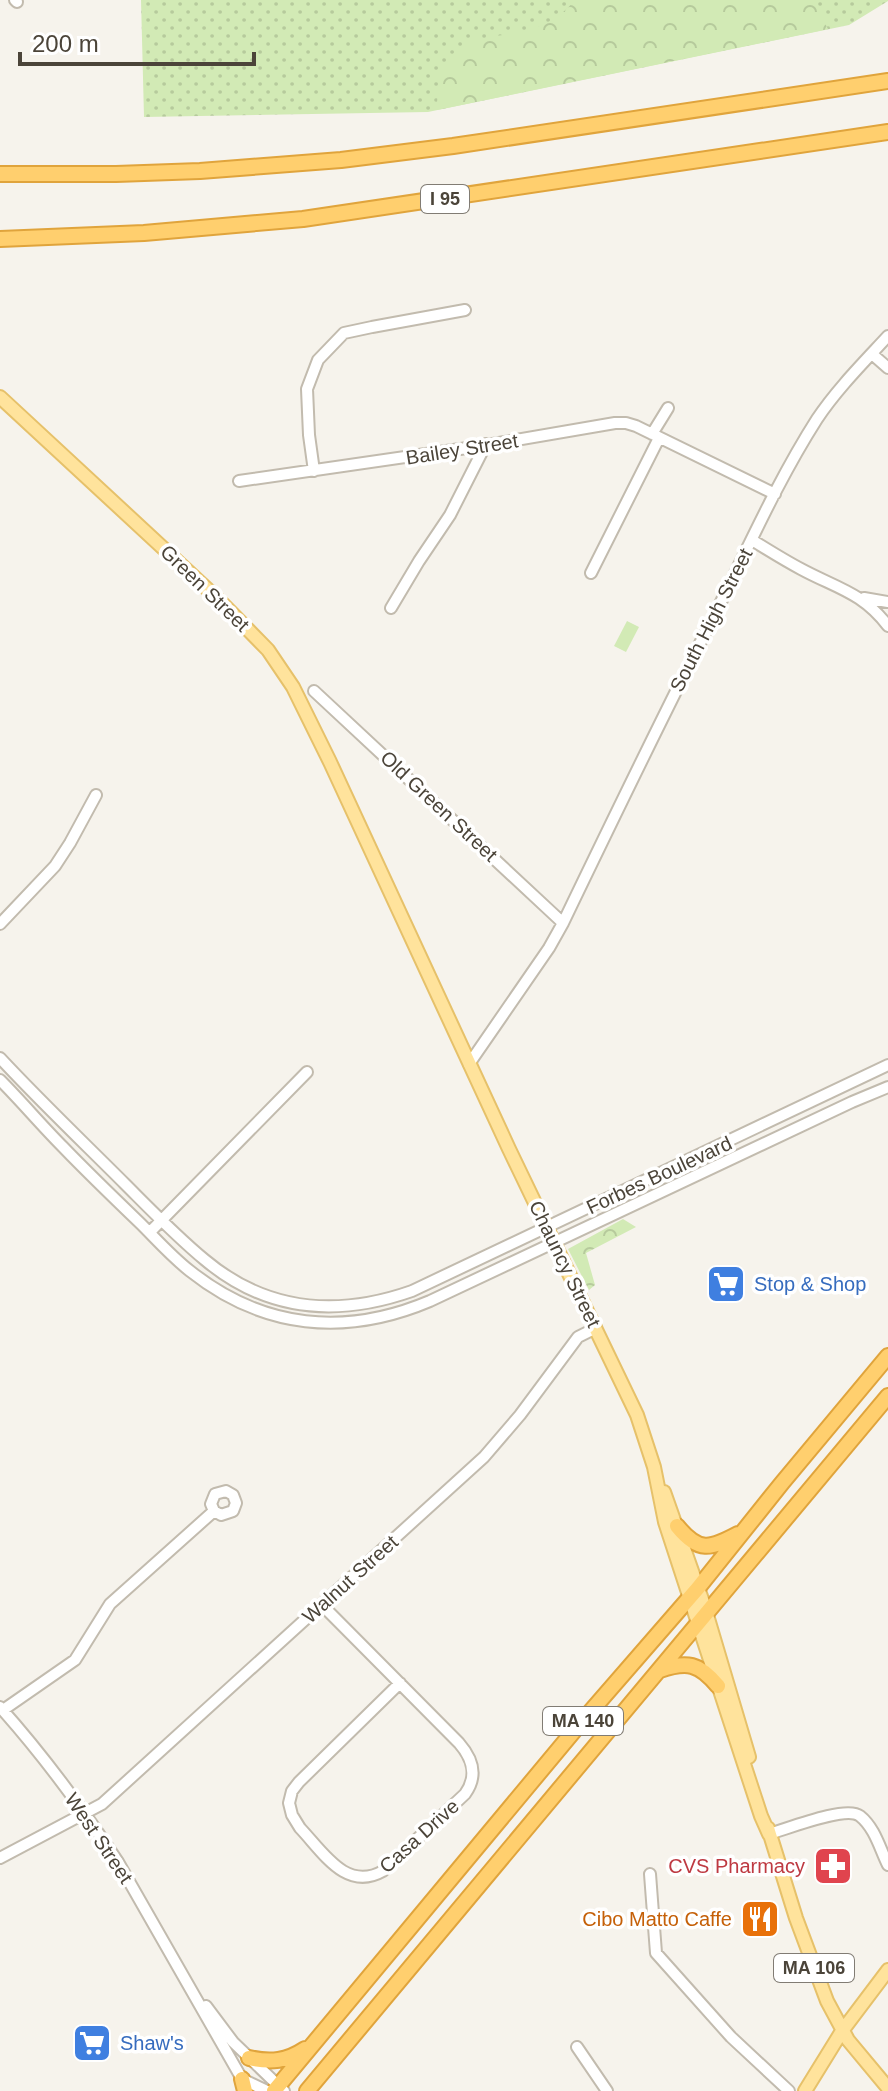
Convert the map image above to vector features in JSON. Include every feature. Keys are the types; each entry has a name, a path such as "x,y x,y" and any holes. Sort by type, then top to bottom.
{"highway":[{"path":"0,174 200,171 341,160 888,81"},
{"name":"I 95","path":"0,239 157,233 316,218 888,132"},
{"name":"MA 140","path":"276,2090 578,1726 693,1594 888,1356"},
{"name":"MA 140","path":"307,2091 888,1396"},
{"path":"677,1526 694,1543 710,1547 745,1529"},
{"path":"659,1670 682,1664 698,1667 718,1686"},
{"path":"249,2058 280,2061 293,2057 315,2042"}],"main road":[{"name":"Green Street","path":"0,397 199,581 268,650 297,696 357,821"},
{"name":"Chauncy Street","path":"357,821 637,1415 677,1526 693,1594"},
{"name":"Chauncy Street","path":"654,1467 665,1522 741,1727 775,1856 813,1965 842,2031 888,2088"},
{"name":"Chauncy Street","path":"702,1618 718,1686 769,1834"},
{"path":"805,2091 842,2031 888,1970"}],"street":[{"path":"314,471 307,389 318,360 344,333 465,310"},
{"name":"South High Street","path":"563,923 775,494 818,417 888,336"},
{"path":"872,354 888,368"},
{"path":"591,573 668,408"},
{"name":"Bailey Street","path":"239,481 626,423 775,494"},
{"path":"391,608 450,515 486,444"},
{"path":"752,540 858,596 888,626"},
{"path":"858,596 888,602"},
{"name":"Old Green Street","path":"314,691 563,923"},
{"path":"0,924 59,860 96,795"},
{"path":"469,1064 563,923"},
{"name":"Forbes Boulevard","path":"0,1058 207,1262 246,1287 268,1296 324,1306 365,1304 403,1295 888,1065"},
{"path":"150,1232 307,1072"},
{"name":"Forbes Boulevard","path":"0,1080 61,1146 188,1269 234,1300 269,1314 319,1324 364,1321 408,1310 888,1087"},
{"name":"Walnut Street","path":"0,1858 102,1804 484,1457 520,1415 578,1337 596,1328"},
{"path":"1,1708 75,1660 110,1604 214,1511"},
{"name":"Casa Drive","path":"322,1605 400,1683 464,1749 472,1767 472,1781 465,1794 388,1867 372,1877 358,1878 346,1874 335,1865 300,1828 290,1809 290,1797 304,1776 400,1683"},
{"name":"West Street","path":"1,1708 86,1814 118,1862 244,2085 276,2090"},
{"path":"769,1834 853,1812 870,1827 888,1865"},
{"path":"650,1874 656,1953 731,2037 789,2091"},
{"name":"West Street","path":"185,1979 233,2042 276,2090"},
{"path":"577,2047 607,2091"}],"green space":[{"path":"141,0 888,1 849,25 428,112 144,117"},
{"path":"575,0 812,0 828,29 437,110 441,76 452,55 468,44 532,29 554,19"},
{"path":"627,621 639,627 626,652 614,646"},
{"path":"623,1219 636,1227 586,1253 595,1285 589,1290 568,1249"}],"place":[{"name":"Stop & Shop","path":"726,1284"},
{"name":"CVS Pharmacy","path":"833,1866"},
{"name":"Cibo Matto Caffe","path":"760,1919"},
{"name":"Shaw's","path":"92,2043"}]}
